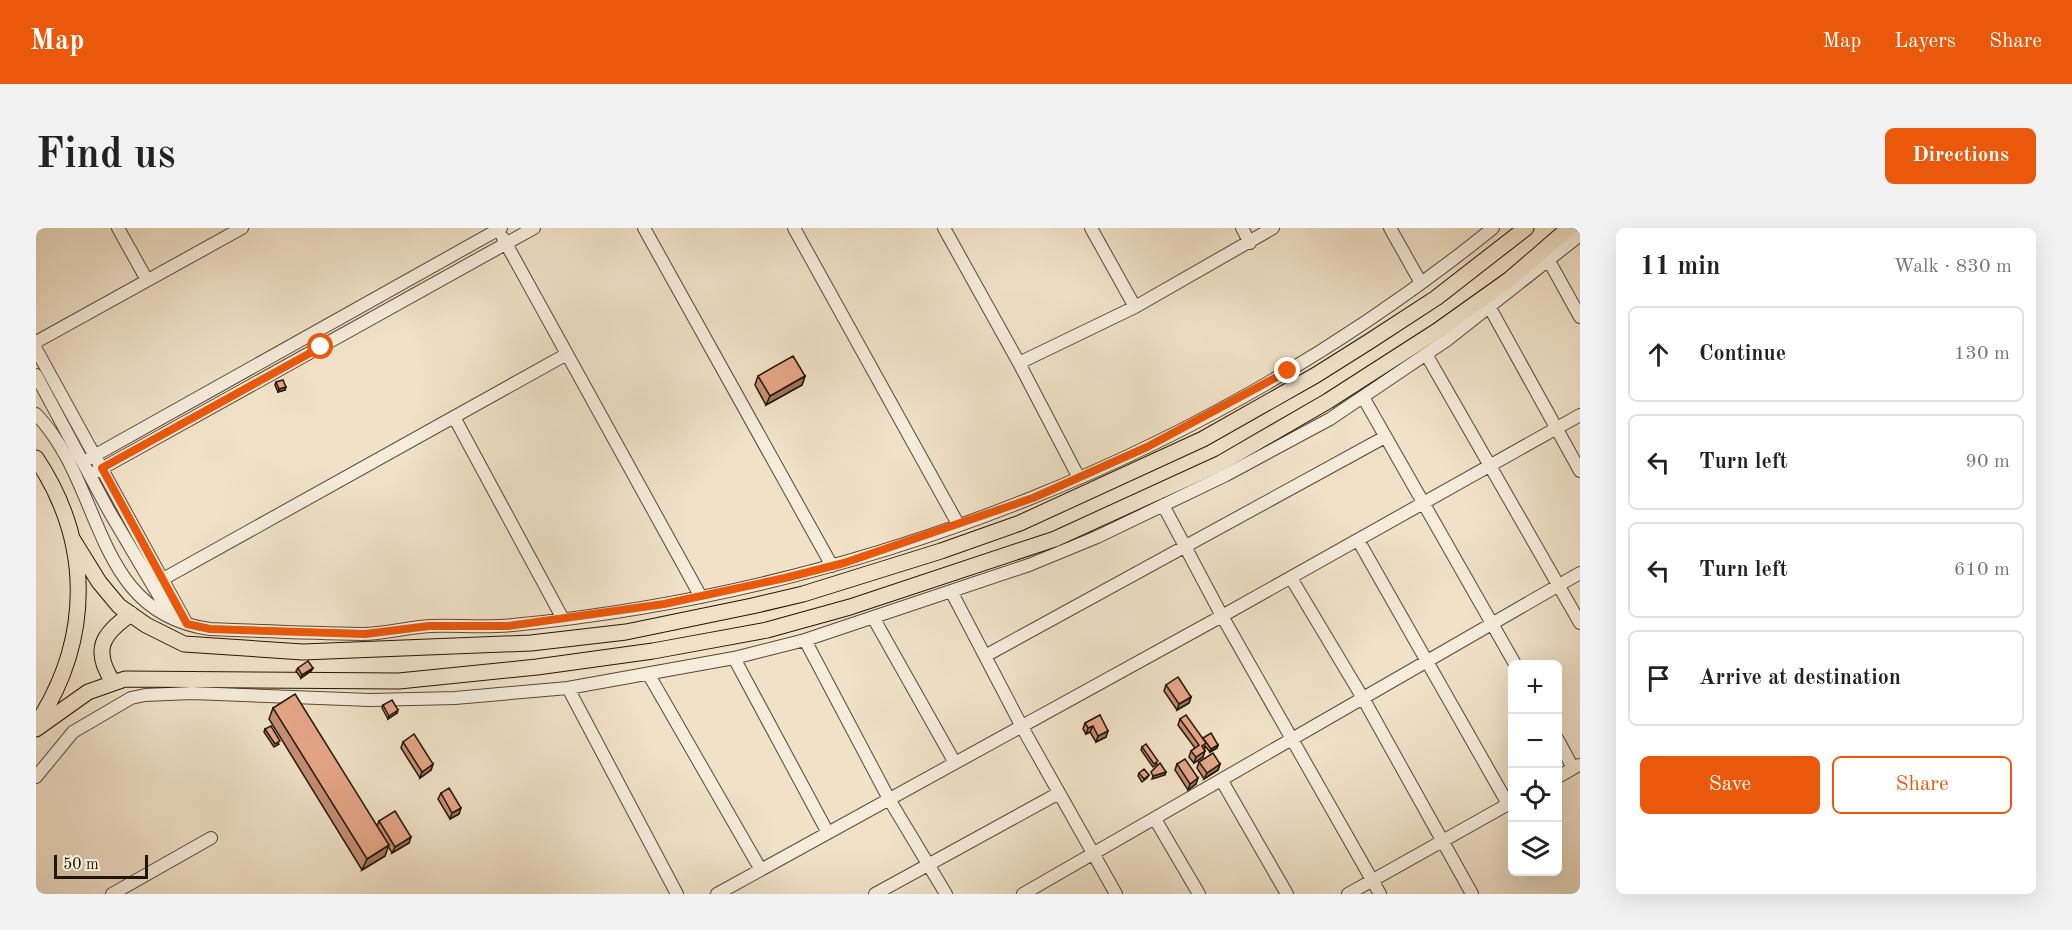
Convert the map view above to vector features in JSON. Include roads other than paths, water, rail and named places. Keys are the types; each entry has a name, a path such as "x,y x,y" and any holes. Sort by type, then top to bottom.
{"main road":[{"path":"73,540 99,582 119,606 184,644 303,651 470,646 627,632 803,594 941,551 1020,523 1203,439 1316,375 1436,298 1526,228"},
{"path":"36,727 88,692 113,682 147,678 399,681 514,669 676,647 767,630 850,607 1055,539 1221,463 1328,401 1437,331 1510,279 1569,228"},
{"path":"36,458 64,508 73,540 79,581 77,621 68,661 53,699 36,727"},
{"path":"113,682 105,671 101,649 111,627 131,615"}],"street":[{"path":"118,228 147,280"},
{"path":"36,342 242,228"},
{"path":"90,475 534,228"},
{"path":"644,228 831,566"},
{"path":"794,228 958,524"},
{"path":"944,228 1019,363 1079,478"},
{"path":"1091,228 1135,308"},
{"path":"1242,228 1250,243"},
{"path":"1019,363 1135,308 1273,228"},
{"path":"1390,228 1421,283"},
{"path":"36,414 70,461 120,575 150,607 172,619 210,629 365,634 429,626 508,626 563,619 701,597 831,566 958,524 1079,478 1231,404 1333,343 1421,283 1493,228"},
{"path":"83,462 498,229 701,597"},
{"path":"36,777 73,732 132,698 145,694 192,693 370,700 455,698 568,688 734,658 805,640 874,619 1029,565 1226,475 1330,419 1490,308 1580,235"},
{"path":"1549,261 1580,317"},
{"path":"1490,308 1580,471"},
{"path":"36,349 187,624"},
{"path":"163,579 567,354"},
{"path":"1426,354 1580,624"},
{"path":"36,375 172,619"},
{"path":"1363,397 1513,660"},
{"path":"717,894 1291,578 1580,415"},
{"path":"454,417 563,619"},
{"path":"985,657 1385,437"},
{"path":"1163,505 1222,616 1380,894"},
{"path":"1358,540 1508,800"},
{"path":"1028,893 1580,573"},
{"path":"1291,578 1364,700 1472,894"},
{"path":"951,591 1022,727 1116,894"},
{"path":"874,619 955,763"},
{"path":"805,640 889,800 946,894"},
{"path":"734,658 828,833"},
{"path":"649,675 761,870"},
{"path":"568,688 677,894"},
{"path":"1562,746 1577,766 1562,774"},
{"path":"1222,781 1287,894"},
{"path":"875,894 1059,793"},
{"path":"1348,894 1508,804"},
{"path":"1155,819 1199,894"},
{"path":"112,894 211,838"}]}
